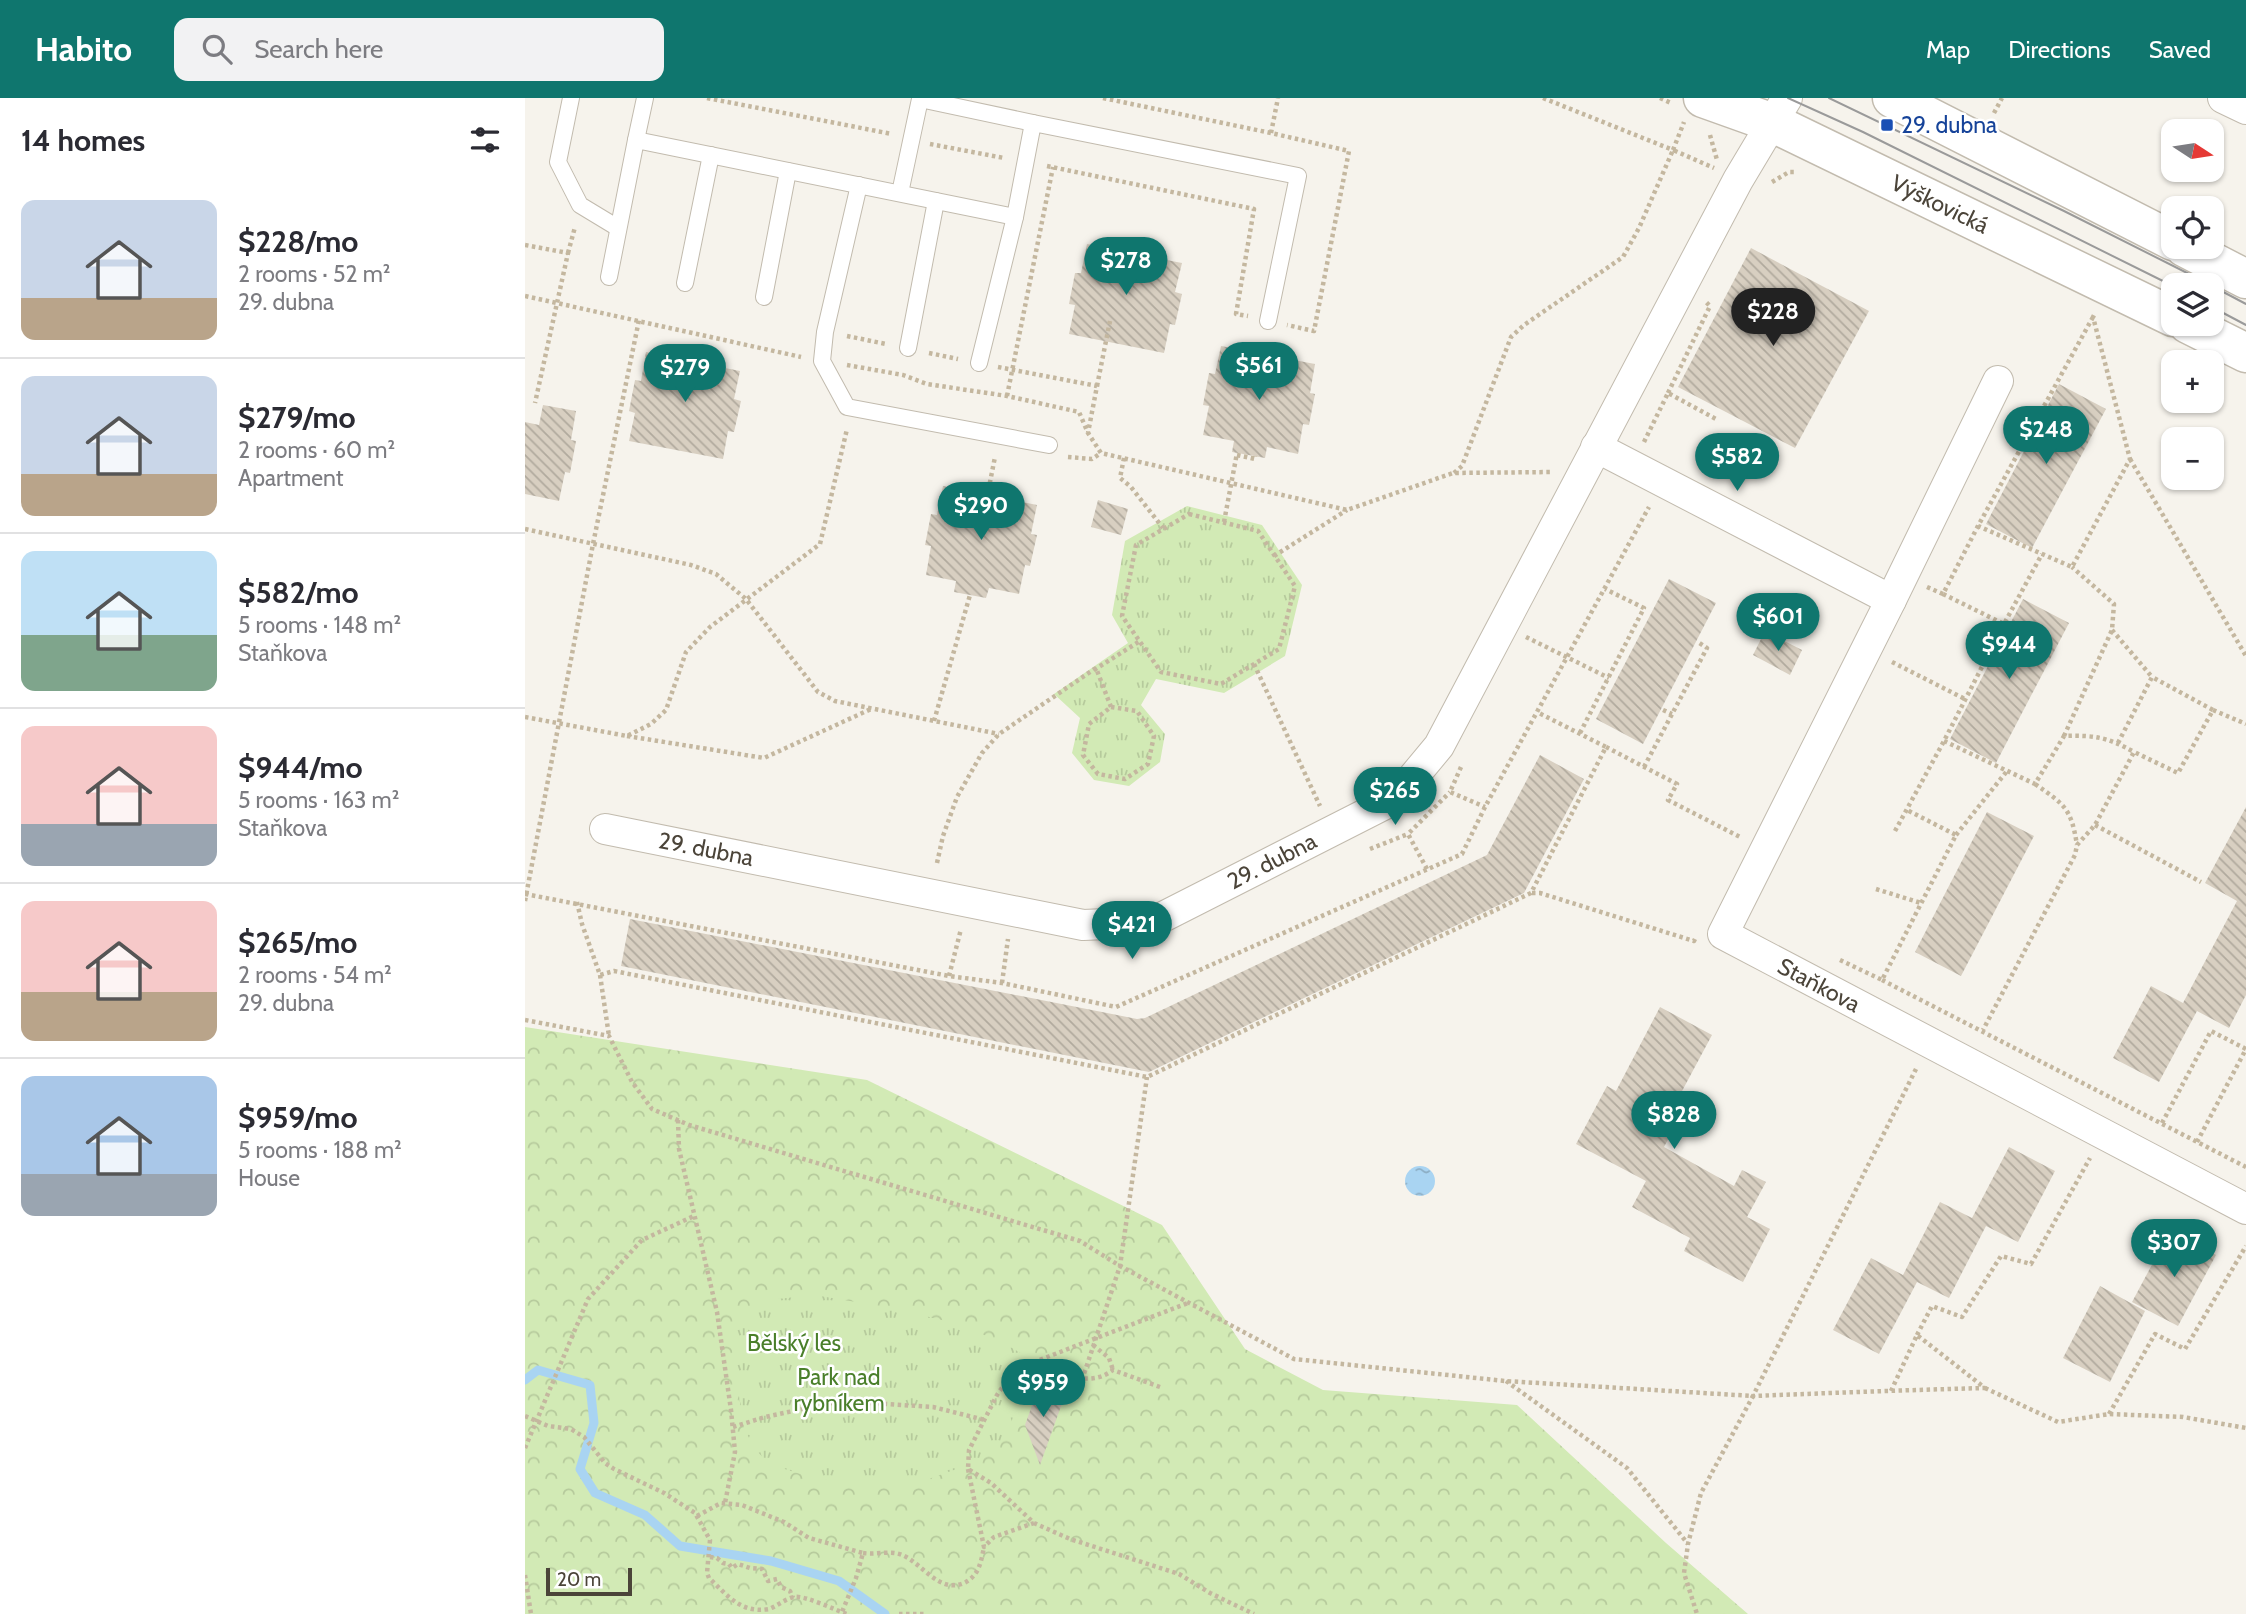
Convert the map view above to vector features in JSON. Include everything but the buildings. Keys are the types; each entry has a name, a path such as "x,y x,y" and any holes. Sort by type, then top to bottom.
{"street":[{"name":"Výškovická","path":"1703,98 1780,111 2161,311"},
{"path":"1892,98 2161,235"},
{"path":"2223,98 2246,109"},
{"name":"29. dubna","path":"605,829 1083,925 1153,922 1395,799 1439,746 1738,180 1780,111"},
{"path":"2207,259 2246,279"},
{"path":"2212,336 2246,353"},
{"name":"Staňkova","path":"1998,381 1723,934 2246,1209"},
{"path":"1596,447 1652,477 1896,589"}],"lane":[{"path":"571,98 558,162 580,205 618,228"},
{"path":"608,277 645,98"},
{"path":"900,193 904,138 920,99 1298,176 1268,321"},
{"path":"978,363 1015,216 1034,123"},
{"path":"636,140 1015,216"},
{"path":"685,283 711,155"},
{"path":"764,297 788,171"},
{"path":"859,185 825,332 822,361 847,407 1049,445"},
{"path":"908,348 936,201"}],"path":[{"path":"707,98 1254,209 1236,314 1314,331 1349,151 1103,98"},
{"path":"1271,133 1278,98"},
{"path":"1543,98 1720,170"},
{"path":"1991,119 2001,98"},
{"path":"1275,556 1347,510 1453,473 1462,466 1511,337 1524,324 1623,257 1639,228 1672,150"},
{"path":"1007,396 1053,167"},
{"path":"1767,185 1790,172 1803,171"},
{"path":"525,245 568,253 535,403"},
{"path":"526,894 949,976 1002,983 1116,1007 1462,854 1605,589 1652,477 1649,455 1642,446 1710,306 1696,294"},
{"path":"525,296 822,361 903,375 926,384 1007,396 1079,412 1101,453 1347,510"},
{"path":"1943,594 2097,310"},
{"path":"2093,317 2130,459 2246,656"},
{"path":"525,901 639,320"},
{"path":"1097,386 1111,321"},
{"path":"1668,394 1716,419"},
{"path":"627,736 651,724 666,710 686,652 710,627 820,544 848,425"},
{"path":"1224,522 1237,454 1255,459 1255,456"},
{"path":"987,497 995,457"},
{"path":"1123,458 1120,478 1131,487 1163,528"},
{"path":"2071,567 2130,459"},
{"path":"1453,473 1567,472 1580,477"},
{"path":"1189,514 1224,522 1258,530 1294,586 1279,649 1221,684 1161,672 1122,616 1136,545 1189,514"},
{"path":"1978,526 2071,567 2113,604 2112,630 2063,736 2035,784"},
{"path":"525,529 691,565 716,574 746,599 818,692 835,701 999,734"},
{"path":"1895,831 2042,554"},
{"path":"1580,733 1644,608 1605,589"},
{"path":"1896,589 1943,594 2004,624"},
{"path":"934,721 970,595"},
{"path":"2112,630 2152,677 2213,710 2246,724"},
{"path":"1516,632 1609,678"},
{"path":"1054,694 1140,641"},
{"path":"1644,767 1707,648 1697,642"},
{"path":"1867,649 1965,699"},
{"path":"1254,664 1332,831"},
{"path":"1096,668 1111,707"},
{"path":"937,863 957,797 982,753 999,734 1096,668"},
{"path":"2118,743 2152,677"},
{"path":"1111,707 1137,711 1154,736 1148,764 1125,779 1098,774 1083,755 1089,724 1111,707"},
{"path":"525,717 764,758 872,709"},
{"path":"1663,710 1672,714"},
{"path":"2063,736 2094,735 2118,743 2178,773 2213,710"},
{"path":"1537,712 1677,784 1668,800 1747,841"},
{"path":"1944,741 2035,784 2060,801 2073,821 2077,845 2075,855 1983,1030"},
{"path":"1531,893 1606,747"},
{"path":"2077,845 2095,825 2134,752"},
{"path":"1370,849 1408,834 1450,792 1463,763"},
{"path":"1882,980 1955,835 2007,771"},
{"path":"1450,792 1485,807"},
{"path":"1907,810 1955,835"},
{"path":"2095,825 2201,882"},
{"path":"1408,834 1427,869"},
{"path":"1877,889 1921,903"},
{"path":"600,975 614,971 1147,1077 1531,893 1540,893 1694,941 1700,930"},
{"path":"577,902 600,975 609,1036 632,1082 652,1109 678,1120 1080,1241 1119,1266 1294,1359 1505,1381 1753,1396 1985,1388"},
{"path":"949,976 961,929"},
{"path":"1002,983 1007,939 1021,941"},
{"path":"1840,960 1983,1030 2246,1167"},
{"path":"525,1020 609,1036"},
{"path":"2162,1123 2211,1031 2246,1049 2197,1142"},
{"path":"1697,1614 1684,1573 1688,1544 1701,1493 1753,1396 1920,1062"},
{"path":"1082,1380 1119,1266 1147,1077"},
{"path":"678,1120 679,1149 717,1312 733,1427 735,1452 725,1503"},
{"path":"1891,1391 1932,1306 1962,1318 2001,1256 2031,1264 2093,1154"},
{"path":"525,1448 588,1298 642,1240 694,1216"},
{"path":"2109,1415 2155,1335 2185,1349 2246,1246"},
{"path":"697,1516 720,1503 742,1505 784,1522 809,1538 863,1553 902,1555 947,1586 960,1585 973,1578 979,1569 984,1547 968,1469 969,1450 997,1395 1010,1376 1034,1362 1189,1303"},
{"path":"1917,1335 1985,1388 2059,1422 2109,1415 2183,1417 2246,1428"},
{"path":"1093,1345 1109,1358 1113,1370"},
{"path":"1034,1362 1082,1380 1105,1376 1113,1370"},
{"path":"1113,1370 1160,1387"},
{"path":"1505,1381 1627,1468 1688,1544"},
{"path":"733,1427 765,1417 840,1401 933,1407 985,1420"},
{"path":"525,1416 548,1426 571,1429 584,1437 605,1463 664,1493 697,1516 710,1540 707,1573 709,1578 744,1609 753,1612 793,1598 802,1598 844,1613 863,1553"},
{"path":"968,1469 991,1483 1034,1523 1070,1539 1179,1574 1210,1593 1254,1614"},
{"path":"984,1547 994,1537 1034,1523"},
{"path":"710,1557 717,1558 732,1568 738,1564 762,1569 768,1581 777,1580 781,1587 790,1591 793,1598"},
{"path":"525,1575 531,1614"},
{"path":"899,1614 924,1614"}],"green space":[{"path":"1187,506 1262,525 1302,585 1285,656 1224,693 1156,679 1141,705 1165,734 1160,762 1129,786 1094,780 1072,753 1080,718 1054,694 1128,643 1112,615 1125,541"},
{"name":"Bělský les","path":"525,1027 867,1080 1162,1225 1245,1349 1323,1390 1517,1405 1666,1543 1748,1614 525,1614"},
{"name":"Park nad rybníkem","path":"814,1295 892,1308 954,1323 1002,1342 1022,1354 1031,1369 998,1449 979,1461 923,1481 861,1483 813,1478 769,1464 756,1450 744,1429 729,1330 739,1311 768,1300"}],"water":[{"path":"1420,1166 1431,1170 1435,1181 1431,1192 1420,1196 1409,1192 1405,1181 1409,1170"}],"waterway":[{"path":"525,1380 538,1370 590,1385 594,1423 580,1469 595,1493 645,1515 680,1546 771,1561 839,1581 885,1614"}],"tram line":[{"path":"1788,98 1863,132 2161,280"},
{"path":"1829,98 2187,273"},
{"path":"2224,292 2246,304"},
{"path":"2224,313 2246,325"}],"place":[{"name":"29. dubna","path":"1887,125"}]}
